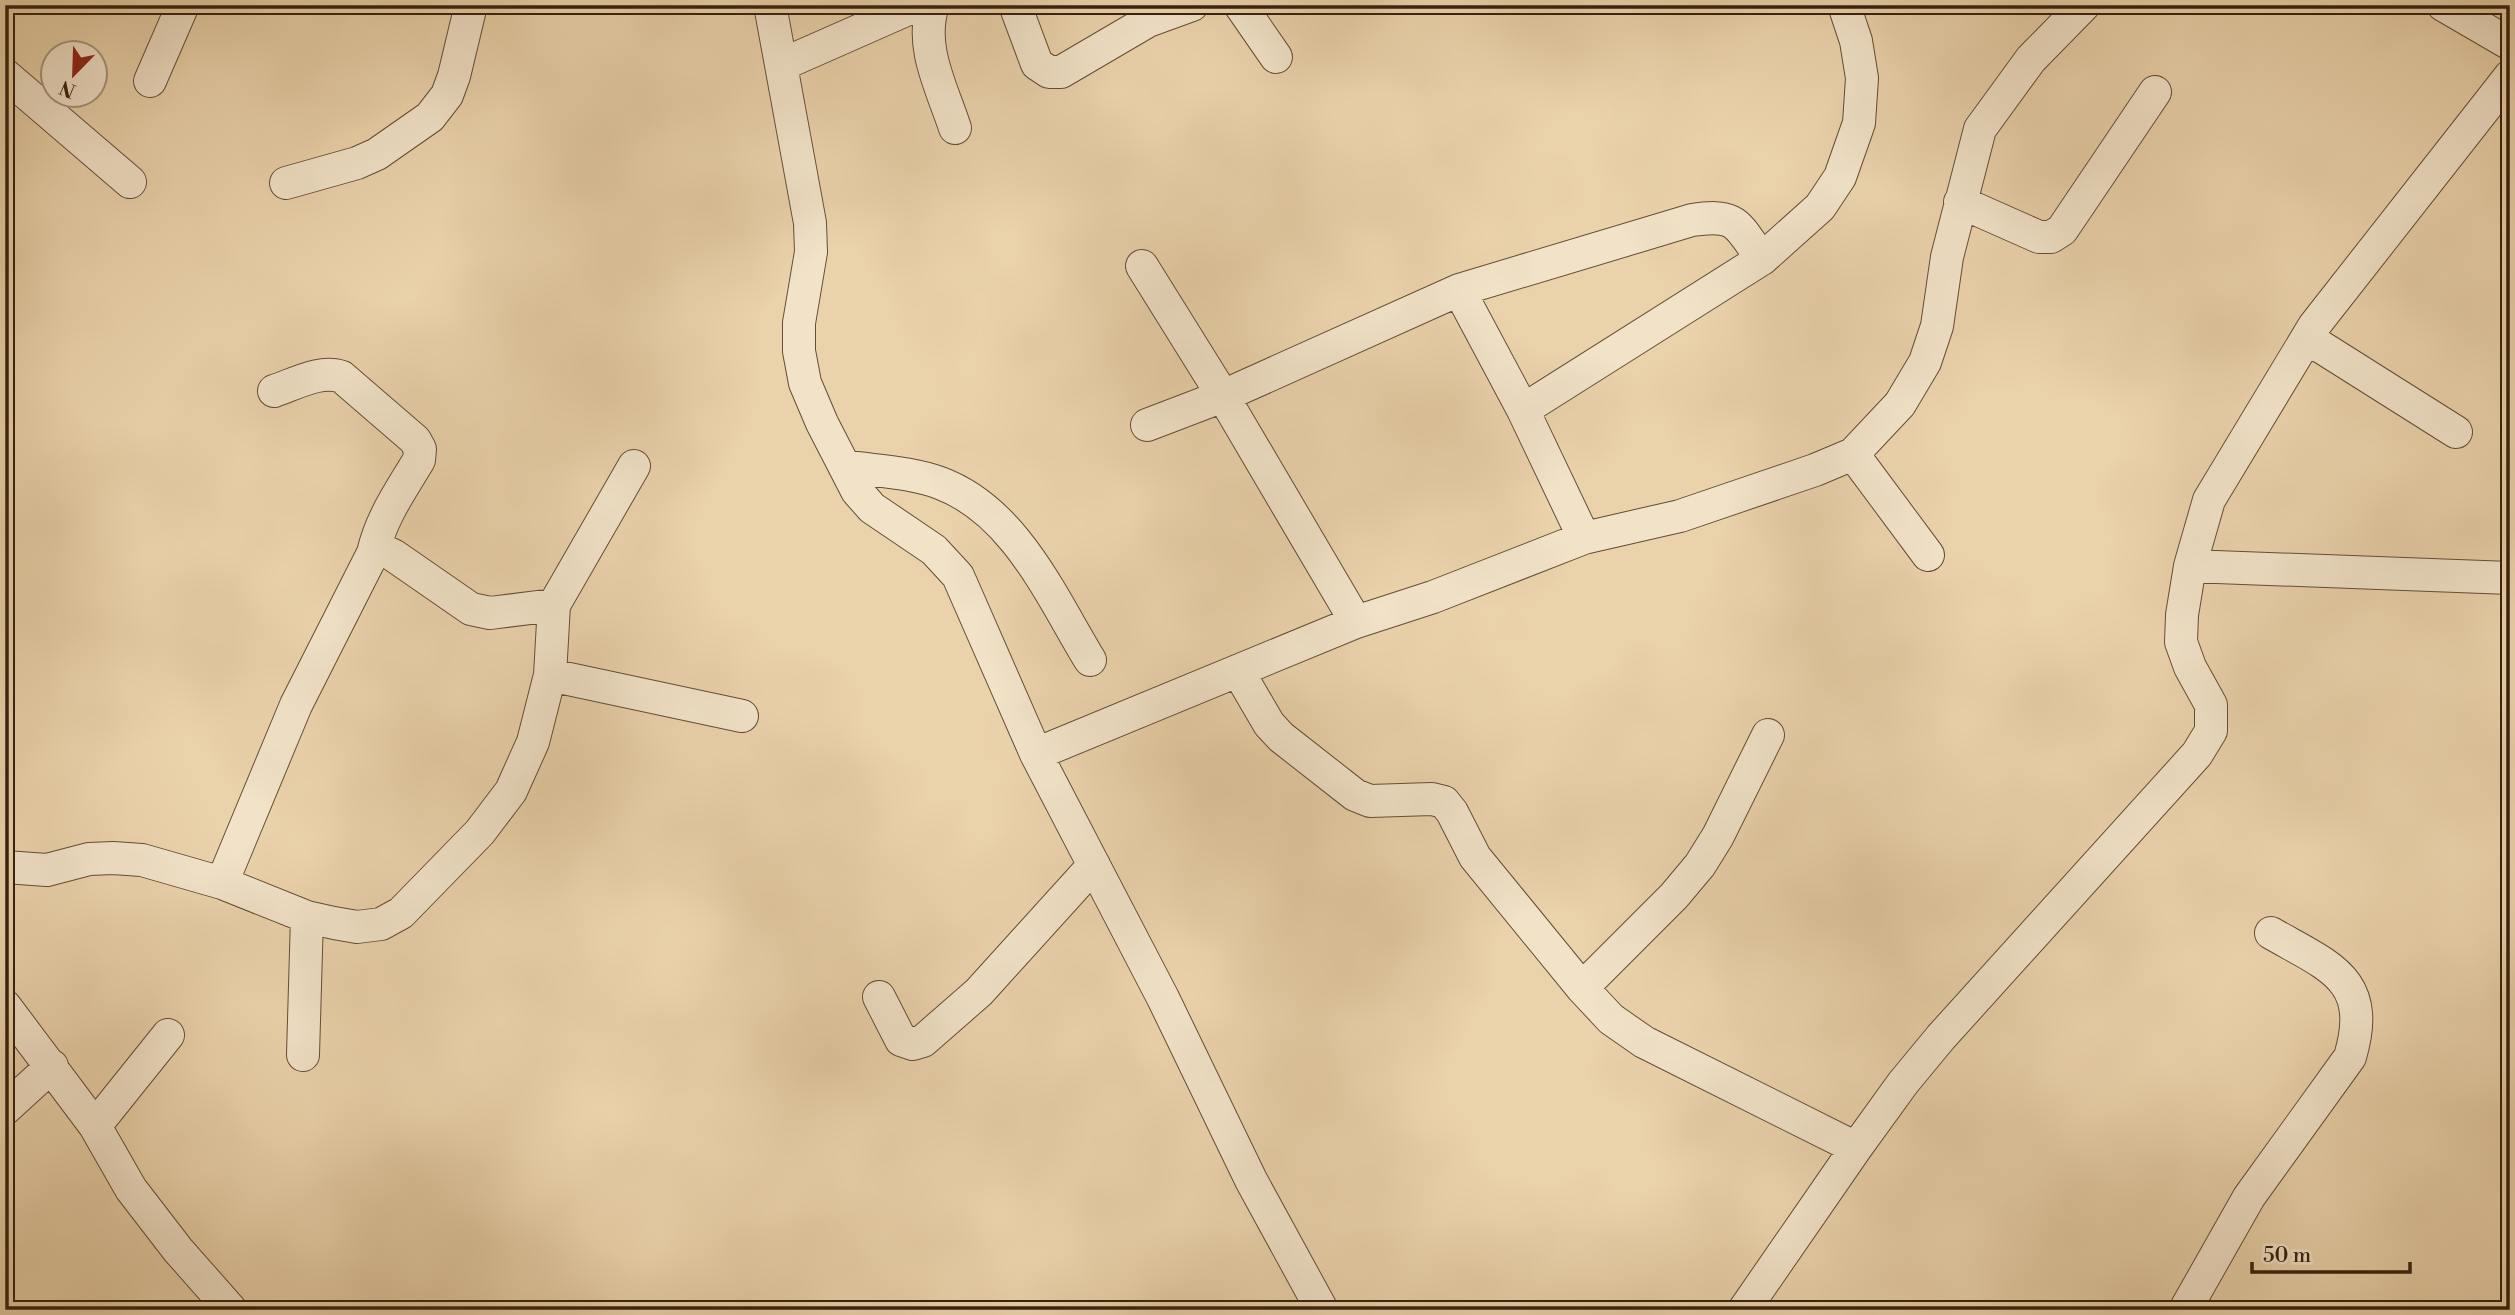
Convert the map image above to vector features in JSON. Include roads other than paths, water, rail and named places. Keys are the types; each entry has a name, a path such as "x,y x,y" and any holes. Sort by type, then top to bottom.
{"street":[{"path":"150,81 183,5"},
{"path":"286,183 356,163 377,154 430,117 447,95 454,76 471,5"},
{"path":"770,5 810,223 811,253 799,323 799,351 805,383 822,423 858,491 872,508 934,550 958,576 1036,754 1163,999 1251,1180 1322,1310"},
{"path":"782,65 917,5"},
{"path":"933,5 929,18 928,48 955,128"},
{"path":"1015,5 1037,64 1049,72 1061,72 1148,21 1192,5"},
{"path":"1240,5 1276,57"},
{"path":"1523,410 1762,259 1820,207 1840,177 1859,123 1862,79 1856,41 1844,5"},
{"path":"1036,754 1356,622 1433,597 1584,538 1680,516 1815,470 1853,454 1900,404 1925,362 1937,326 1947,257 1959,202 1980,129 2031,59 2084,5"},
{"path":"2443,5 2510,44"},
{"path":"5,75 130,182"},
{"path":"1744,1310 1903,1083 1941,1037 2197,754 2211,731 2211,705 2190,667 2181,642 2182,615 2190,566 2209,500 2307,338 2510,76"},
{"path":"1959,202 2039,237 2051,237 2062,230 2155,92"},
{"path":"1147,425 1223,396 1459,290 1692,220 1725,218 1737,225 1762,259"},
{"path":"1142,266 1223,396 1356,622"},
{"path":"1459,290 1523,410 1584,538"},
{"path":"2307,338 2456,432"},
{"path":"222,883 296,705 373,553 384,517 419,460 420,449 415,440 342,377 334,374 322,375 274,391"},
{"path":"1853,454 1928,555"},
{"path":"5,867 47,870 89,859 142,860 222,883 307,917 357,927 381,924 401,913 480,832 511,791 533,741 550,675 554,605 634,466"},
{"path":"844,466 938,482 960,492 998,520 1026,555 1090,660"},
{"path":"373,553 384,551 393,555 471,609 490,613 554,605"},
{"path":"2190,566 2510,578"},
{"path":"1238,671 1269,724 1281,737 1355,795 1370,801 1433,799 1444,802 1475,857 1582,988 1611,1019 1644,1042 1856,1148"},
{"path":"550,675 742,716"},
{"path":"1582,988 1674,896 1700,865 1718,836 1768,735"},
{"path":"879,997 901,1040 913,1044 923,1041 979,992 1094,865"},
{"path":"303,1055 307,917"},
{"path":"2185,1310 2249,1196 2350,1057 2356,1037 2358,1016 2345,981 2324,963 2271,933"},
{"path":"5,1006 95,1126 131,1189 178,1250 231,1310"},
{"path":"95,1126 168,1035"},
{"path":"5,1109 52,1066"}]}
